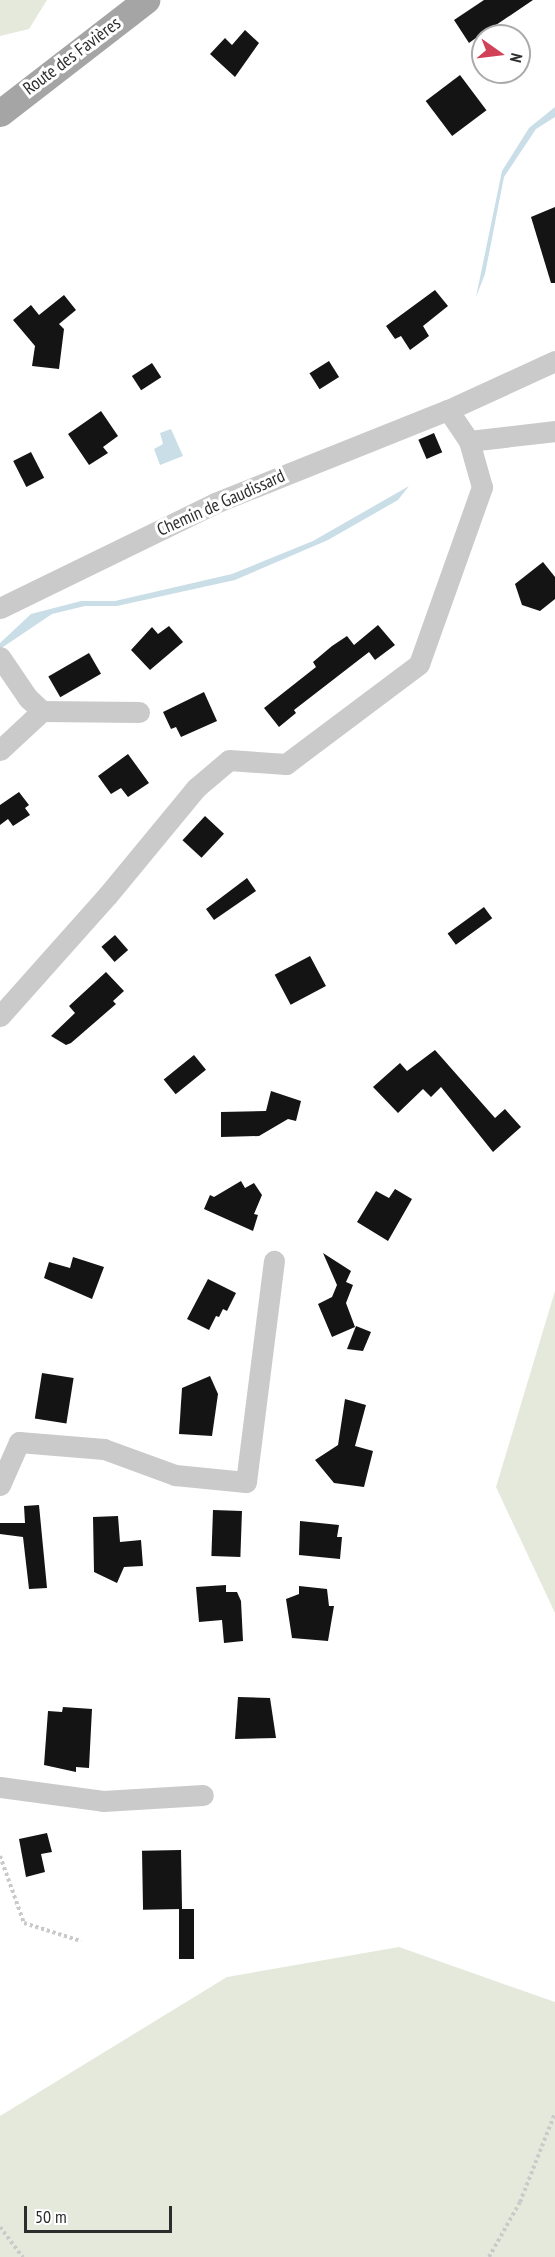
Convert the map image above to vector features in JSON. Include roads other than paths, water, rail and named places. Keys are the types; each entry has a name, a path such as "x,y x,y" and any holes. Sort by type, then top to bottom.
{"main road":[{"name":"Route des Favières","path":"0,113 146,0"}],"street":[{"name":"Chemin de Gaudissard","path":"0,608 215,503 448,411 555,361"},
{"path":"0,1016 107,897 196,788 229,760 286,764 419,664 482,487 469,441 448,411"},
{"path":"469,441 555,431"},
{"path":"0,657 28,698 42,711 139,712"},
{"path":"0,750 42,711"},
{"path":"0,1485 19,1442 104,1449 175,1475 246,1482 273,1261"},
{"path":"0,1787 103,1801 203,1795"}],"water":[{"path":"555,107 555,117 536,129 504,177 485,274 476,297 502,171 529,128"},
{"path":"171,429 183,456 160,465 154,449 163,444 160,433"},
{"path":"409,486 398,500 328,540 235,580 117,606 85,606 52,614 0,649 0,643 31,614 81,601 115,601 232,574 313,541"}]}
